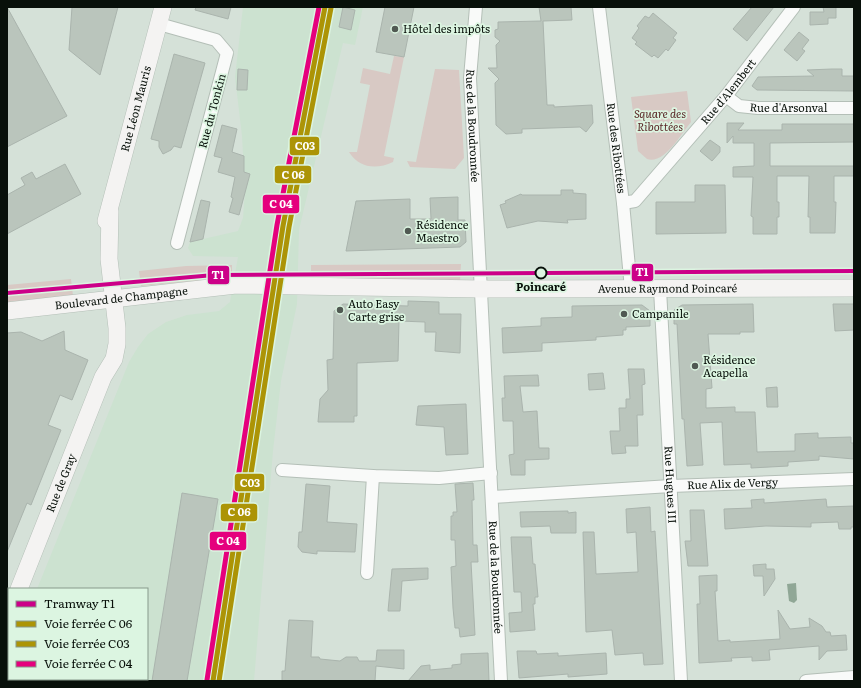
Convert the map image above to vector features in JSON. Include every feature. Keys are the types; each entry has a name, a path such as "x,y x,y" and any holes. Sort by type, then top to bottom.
{"main road":[{"name":"Rue Léon Mauris","path":"108,300 99,249 163,7"},
{"name":"Avenue Raymond Poincaré","path":"236,285 287,284 481,289 854,288"},
{"name":"Boulevard de Champagne","path":"7,311 214,286 236,285"},
{"name":"Rue de Gray","path":"19,588 103,377 108,300"}],"street":[{"name":"Rue de la Boudronnée","path":"476,7 470,78 501,681"},
{"name":"Rue des Ribottées","path":"599,7 623,203 631,289"},
{"name":"Rue d'Alembert","path":"623,203 635,201 726,96 794,7"},
{"name":"Rue du Tonkin","path":"159,24 216,40 227,53 177,243"},
{"name":"Rue d'Arsonval","path":"726,96 739,106 758,108 854,108"},
{"name":"Rue Hugues III","path":"660,289 681,681"},
{"path":"282,470 373,476 439,478 491,473"},
{"path":"368,573 373,476"},
{"name":"Rue Alix de Vergy","path":"492,497 671,486 854,479"},
{"path":"806,681 854,677"}],"shaded area":[{"path":"243,7 363,7 355,45 343,43 299,230 297,304 281,381 273,451 254,681 7,681 8,662 8,680 148,680 148,588 37,588 129,362 138,347 148,334 166,322 187,315 219,311 230,302 238,257 193,256 188,248 190,242 238,231 243,218 245,190 242,136 235,77"},
{"path":"796,583 797,600 794,603 789,601 787,584"}],"green space":[{"path":"394,56 404,57 384,156 394,158 393,162 387,165 374,167 368,166 358,161 349,152 357,152 370,85 360,83 363,68 390,74"},
{"path":"435,69 459,70 464,158 455,169 410,167 407,161 416,162"},
{"name":"Square des Ribottées","path":"687,91 691,122 666,153 653,160 647,159 638,151 631,97"},
{"path":"461,264 460,281 311,280 311,265"},
{"path":"232,265 232,280 192,281 141,286 139,271 186,266"},
{"path":"71,279 73,296 7,302 7,285"}],"building":[{"path":"7,7 67,116 7,147"},
{"path":"72,7 118,7 100,75 69,50"},
{"path":"196,7 231,7 228,19 195,10"},
{"path":"343,7 355,10 351,30 339,27"},
{"name":"Hôtel des impôts","path":"385,7 414,7 404,57 376,52"},
{"path":"539,7 571,7 572,20 543,21 547,105 554,105 554,107 592,105 593,123 586,132 580,127 522,129 522,133 506,134 496,125 495,83 499,79 488,68 497,68 496,45 500,41 495,37 495,30 498,29 498,22 541,21"},
{"path":"752,7 774,7 747,41 733,29"},
{"path":"823,7 836,7 836,18 828,18 828,24 810,25 810,12 824,12"},
{"path":"653,13 677,33 673,38 676,40 668,51 666,49 658,58 654,55 652,57 635,44 637,42 632,38 639,28 637,26 645,16 649,18"},
{"path":"799,32 809,40 802,49 805,51 797,61 784,50"},
{"path":"174,54 205,63 181,148 174,146 171,150 163,154 159,147 159,141 151,139"},
{"path":"238,69 248,70 247,90 237,90"},
{"path":"842,69 842,76 854,76 854,91 757,90 752,86 758,77 814,76 807,70"},
{"path":"727,123 744,123 738,130 782,130 782,124 854,124 854,142 770,143 770,166 854,166 854,176 834,176 834,202 836,202 835,233 810,233 810,217 808,217 809,176 777,176 777,202 779,202 779,217 777,217 777,234 753,234 753,217 751,216 753,177 733,177 733,167 754,166 754,143 733,143 733,136 727,143"},
{"path":"222,125 237,129 232,152 244,156 244,172 250,174 239,215 229,212 233,198 231,197 235,177 218,172 222,158 214,156"},
{"path":"710,140 720,147 720,152 712,161 700,151"},
{"path":"65,164 81,194 7,234 7,195 25,185 21,178 32,172 36,179"},
{"path":"695,185 725,185 726,233 656,234 656,202 695,202"},
{"path":"561,190 573,190 573,193 586,194 586,219 567,220 568,223 538,221 507,228 500,205 506,203 505,201 521,194 561,195"},
{"name":"Résidence Maestro","path":"458,197 458,220 465,220 466,242 460,247 346,251 356,201 410,199 410,219 431,219 430,198"},
{"path":"201,200 210,202 203,239 190,242"},
{"path":"408,301 439,302 439,314 461,314 460,353 435,351 436,332 425,332 425,322 399,321 398,361 357,363 357,416 354,416 354,422 318,422 320,399 328,390 327,360 333,359 334,311 343,304 408,306"},
{"path":"753,304 754,332 740,332 740,334 708,334 712,388 706,389 706,408 735,407 735,412 755,412 757,452 795,451 795,434 818,433 818,438 851,437 851,443 854,443 854,459 819,456 819,460 788,462 788,466 751,468 751,464 724,465 722,422 700,423 703,465 687,466 684,419 682,419 677,324 674,324 674,310 682,305"},
{"path":"833,304 854,304 854,330 835,331"},
{"path":"642,305 650,311 650,326 626,327 626,330 623,330 623,335 596,337 596,340 542,343 542,351 503,353 502,328 541,326 541,318 572,317 572,306"},
{"path":"64,331 65,350 88,360 72,400 60,395 48,425 61,430 31,505 27,503 7,552 7,333 21,332 42,341"},
{"path":"628,369 644,369 645,384 642,385 643,415 637,415 638,446 625,446 626,453 612,454 610,431 620,431 619,408 626,408 626,399 630,399"},
{"path":"603,373 605,389 589,390 588,374"},
{"path":"538,375 539,386 520,386 523,412 537,411 539,448 549,448 549,459 525,460 525,475 511,475 509,455 514,454 513,421 503,421 502,398 505,398 504,376"},
{"path":"777,387 778,407 767,407 766,388"},
{"path":"466,404 468,454 446,455 444,427 416,425 418,406"},
{"path":"473,483 473,545 477,545 478,562 471,562 475,635 460,637 459,628 455,628 453,608 451,567 456,566 455,540 451,540 451,516 453,516 453,512 457,512 455,484"},
{"path":"306,484 330,486 327,522 357,524 355,552 317,551 317,554 302,552 298,547 299,532 302,532"},
{"path":"182,493 218,499 187,681 152,681"},
{"path":"764,499 764,503 826,499 827,507 854,506 854,527 851,527 851,529 839,529 838,522 811,523 811,527 766,526 725,529 724,509 752,508 751,500"},
{"path":"650,507 651,532 655,531 663,664 644,665 643,653 615,655 612,630 586,632 583,532 594,532 596,574 638,572 636,532 627,533 626,509"},
{"path":"690,510 704,510 708,566 688,566 685,541 691,541"},
{"path":"568,511 568,513 576,512 576,533 551,533 550,526 521,527 520,512"},
{"path":"511,537 531,537 538,597 535,597 535,604 533,604 535,630 510,632 509,613 522,612 521,592 514,592"},
{"path":"766,564 766,569 774,569 775,579 764,596 763,576 754,576 753,565"},
{"path":"428,568 428,579 402,581 400,611 388,611 392,569"},
{"path":"717,575 717,591 715,591 718,641 730,640 730,642 780,639 778,610 790,629 810,627 809,618 822,626 826,632 830,632 831,636 846,635 847,650 827,651 819,660 819,646 769,650 770,660 752,661 752,657 731,658 732,661 699,663 697,604 700,604 699,576"},
{"path":"289,620 313,621 311,657 340,661 346,657 357,657 359,661 376,661 377,650 404,650 404,669 376,666 375,681 282,681 282,671 285,671"},
{"path":"517,651 536,651 537,654 558,653 558,656 606,653 607,674 568,677 568,674 519,678"},
{"path":"488,653 489,681 408,681 421,666 430,665 430,670 452,668 452,665 461,664 461,654"}],"tram line":[{"name":"T1","path":"7,293 214,275 854,271"}],"transit line":[{"path":"207,680 277,225 319,7"},
{"path":"213,681 283,226 325,7"}],"rail line":[{"name":"C03","path":"219,681 289,227 331,8"}],"place":[{"name":"Hôtel des impôts","path":"395,29"},
{"name":"Résidence Maestro","path":"408,231"},
{"name":"Poincaré","path":"541,273"},
{"name":"Auto Easy Carte grise","path":"340,310"},
{"name":"Campanile","path":"624,314"},
{"name":"Résidence Acapella","path":"695,366"}]}
